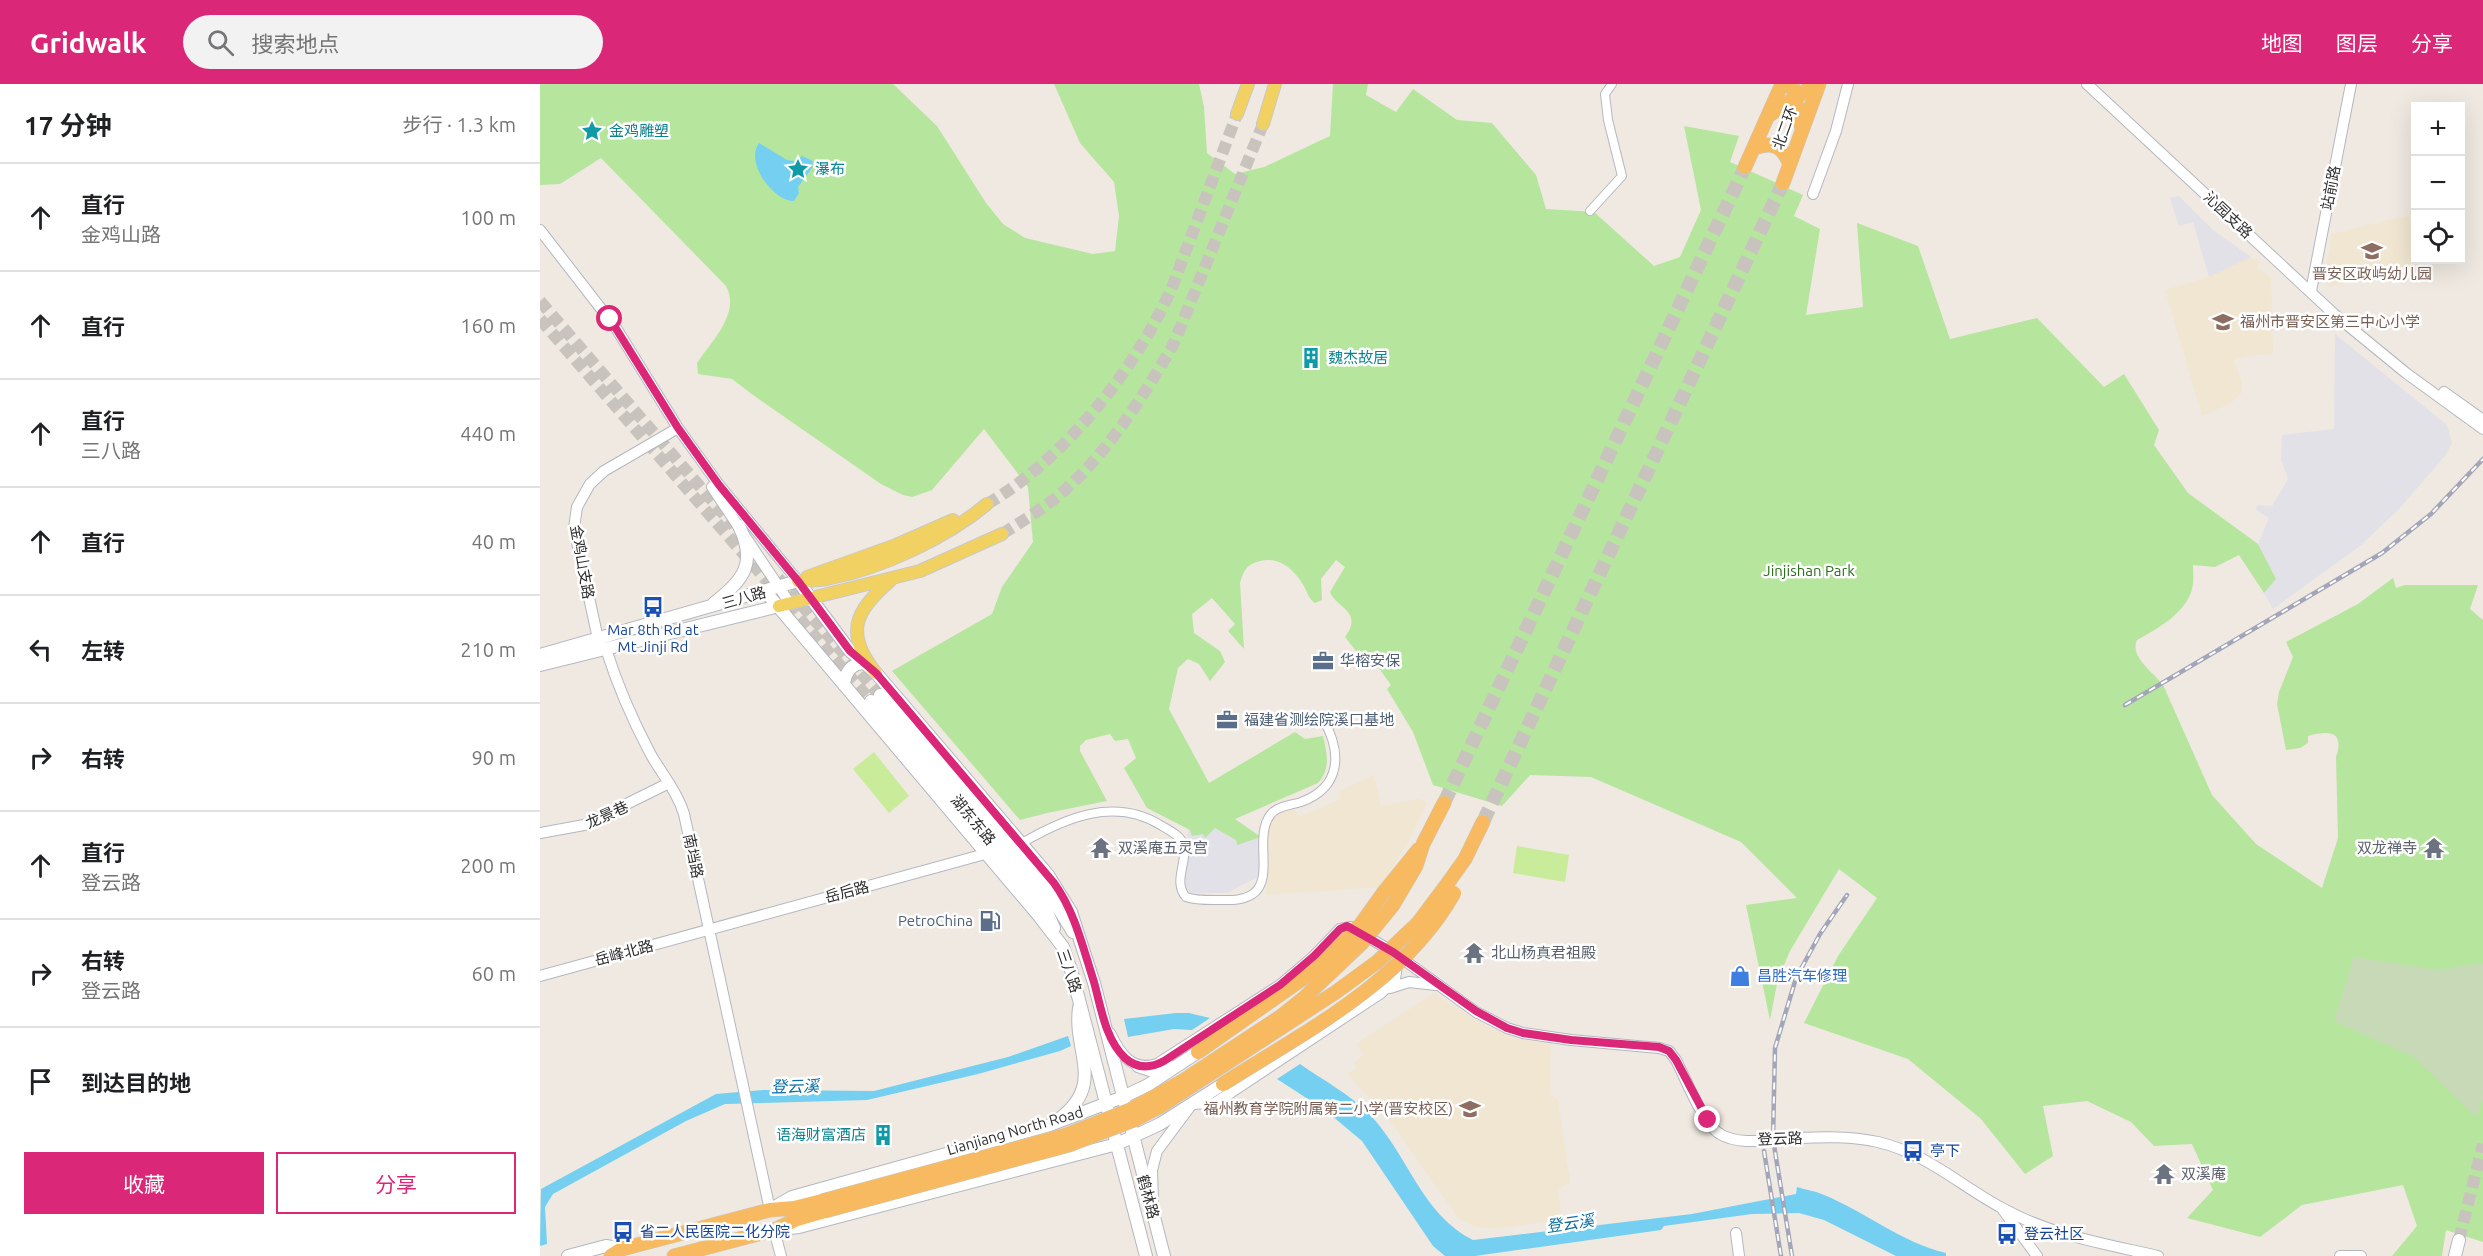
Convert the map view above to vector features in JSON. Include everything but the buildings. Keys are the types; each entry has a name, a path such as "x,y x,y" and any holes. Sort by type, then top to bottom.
{"highway":[{"name":"北二环","path":"1745,167 1782,84"},
{"path":"1792,84 1802,131"},
{"name":"北二环","path":"1783,183 1817,84"},
{"path":"1767,117 1817,84"},
{"path":"1754,148 1773,144 1780,147 1790,164"},
{"name":"Lianjiang North Road","path":"674,1256 774,1230 823,1206 1066,1135 1138,1106 1181,1082 1280,1017 1305,997 1362,943 1393,905 1416,866 1423,844 1444,803"},
{"path":"1223,1084 1345,1005 1387,973 1426,934 1443,912 1450,890 1484,822"},
{"path":"1198,1052 1315,969 1360,924 1423,844"},
{"name":"Lianjiang North Road","path":"616,1252 770,1210 823,1206 1069,1145 1134,1120 1161,1106 1336,992 1377,962 1450,890"}],"main road":[{"path":"1238,114 1248,84"},
{"path":"1263,124 1275,84"},
{"path":"798,581 830,579 894,557 955,528 987,504"},
{"path":"707,608 735,585 746,568 747,548 740,526"},
{"path":"765,591 784,604 810,598 920,571 1002,534"},
{"path":"876,673 861,652 856,628 865,604 892,578"},
{"name":"三八路","path":"540,666 707,608 798,581 850,651 876,673 1022,843 1064,898 1071,912 1082,948 1123,1097"},
{"name":"三八路","path":"540,655 602,644 784,604 844,685 1063,947 1080,1001 1146,1256"},
{"path":"844,685 850,669 856,664 865,663"},
{"name":"湖东东路","path":"1063,947 1046,910 1032,890 875,698 1037,879 1082,948"},
{"path":"1050,1125 1066,1114 1076,1102 1085,1080 1086,1068 1077,1025 1080,1001"},
{"path":"770,1210 792,1197 1050,1125 1106,1105 1148,1085 1198,1052"},
{"path":"1138,1066 1150,1070 1164,1069 1185,1061"},
{"path":"774,1230 799,1227 1117,1144 1160,1124 1223,1084"},
{"name":"鹤林路","path":"1123,1097 1164,1256"},
{"path":"2455,1256 2459,1240"},
{"path":"568,1256 606,1246 616,1252"}],"street":[{"path":"1590,211 1622,176 1608,120 1605,94 1612,84"},
{"path":"1813,194 1836,131 1848,84"},
{"name":"沁园支路","path":"2088,84 2371,344 2406,373 2483,429"},
{"name":"站前路","path":"2311,291 2351,84"},
{"path":"540,231 616,328 678,428 719,485 798,581"},
{"name":"沁园支路","path":"2371,344 2483,420"},
{"path":"678,428 686,450 740,526 779,588 784,604"},
{"name":"金鸡山支路","path":"602,644 574,528 577,507 590,484 604,471 678,428"},
{"name":"南垱路","path":"602,644 640,732 684,814 770,1210"},
{"path":"1022,843 1053,826 1087,814 1109,811 1137,813 1152,819 1180,838 1184,850 1180,886 1186,897 1231,900 1250,896 1263,880 1265,829 1270,814 1274,810 1310,798 1325,788 1332,778 1334,744 1323,719"},
{"name":"龙景巷","path":"540,832 584,825 639,800 669,783"},
{"name":"岳后路","path":"709,930 985,854"},
{"path":"1103,1019 1120,1052 1128,1060 1138,1066 1157,1064 1280,985 1343,927 1351,927 1398,956 1439,986"},
{"name":"岳峰北路","path":"540,976 709,930"},
{"path":"1381,993 1395,979 1398,956"},
{"path":"1155,1220 1152,1178 1154,1160 1160,1146 1192,1104 1215,1103 1381,993 1408,981 1439,986"},
{"name":"登云路","path":"1439,986 1476,1011 1516,1031 1571,1040 1659,1047 1669,1051 1708,1120 1715,1130 1725,1137 1748,1140 1852,1138 1904,1149 1936,1165 2001,1208 2062,1233 2158,1256"},
{"path":"2001,1208 2037,1256"},
{"path":"774,1230 781,1256"},
{"path":"1737,1233 1739,1256"},
{"path":"2340,1256 2361,1256"}],"shaded area":[{"path":"2179,196 2213,230 2251,257 2243,264 2209,277 2193,222 2179,226 2170,198"},
{"name":"晋安区政屿幼儿园","path":"2409,215 2411,264 2421,264 2328,287 2325,277 2332,234"},
{"name":"福州市晋安区第三中心小学","path":"2251,257 2260,262 2256,268 2271,277 2273,354 2245,356 2234,360 2242,383 2242,392 2231,403 2202,416 2165,290 2209,277"},
{"path":"2335,334 2447,425 2452,443 2445,456 2398,510 2360,546 2273,609 2264,593 2276,579 2258,544 2269,518 2256,510 2257,505 2272,506 2288,479 2281,459 2282,435 2334,429"},
{"path":"1374,775 1381,806 1418,799 1427,802 1410,839 1380,887 1266,895 1269,827 1274,816 1278,812 1294,807 1299,817 1340,799 1340,791"},
{"path":"1215,828 1237,840 1261,837 1260,873 1256,878 1227,893 1190,893 1184,884 1188,829 1204,834 1204,837"},
{"name":"福州教育学院附属第二小学(晋安校区)","path":"1434,993 1488,1027 1525,1040 1551,1044 1550,1095 1558,1100 1570,1182 1558,1190 1562,1219 1496,1229 1474,1226 1459,1219 1387,1117 1347,1074 1357,1068 1353,1063 1364,1055 1356,1044"}],"green space":[{"name":"Jinjishan Park","path":"540,84 893,84 937,126 986,203 1003,224 1025,238 1093,254 1115,251 1119,216 1114,182 1080,143 1054,84 1199,84 1204,107 1207,153 1235,174 1264,167 1330,136 1333,84 1368,84 1366,95 1396,112 1413,89 1457,120 1492,123 1536,175 1546,209 1594,212 1654,266 1680,257 1701,210 1684,126 1739,136 1730,162 1803,195 1794,216 1820,229 1806,315 1863,307 1857,223 1918,246 1950,339 2037,318 2104,387 2124,374 2159,430 2154,445 2188,493 2258,544 2276,579 2264,593 2239,555 2215,567 2193,565 2192,589 2184,606 2170,619 2137,640 2137,653 2144,665 2164,687 2212,795 2256,844 2322,888 2338,838 2336,757 2338,742 2337,737 2333,734 2316,734 2308,736 2308,743 2300,748 2286,750 2277,704 2279,692 2293,657 2286,642 2358,604 2393,578 2396,588 2405,585 2478,585 2470,609 2483,620 2483,1242 2446,1230 2442,1256 2392,1256 2417,1226 2403,1185 2302,1205 2260,1237 2187,1218 2213,1190 2192,1144 2154,1146 2131,1122 2087,1101 2043,1106 2053,1156 2025,1174 1981,1119 1908,1059 1804,1023 1838,956 1877,898 1839,869 1790,951 1778,979 1770,1020 1746,905 1797,898 1741,842 1591,777 1530,775 1502,806 1433,785 1413,732 1387,689 1391,685 1371,657 1364,661 1345,637 1352,621 1347,611 1330,592 1345,567 1336,560 1321,579 1322,600 1315,603 1297,576 1287,566 1267,560 1249,566 1240,583 1244,649 1228,631 1235,624 1212,598 1192,614 1194,633 1220,651 1225,662 1210,681 1199,664 1188,659 1178,668 1169,709 1209,783 1295,732 1305,739 1323,736 1327,755 1326,766 1318,783 1235,819 1261,837 1237,845 1236,840 1215,828 1205,838 1203,834 1192,836 1190,830 1147,808 1124,768 1136,758 1128,739 1115,741 1110,734 1086,740 1080,746 1080,751 1107,801 1020,820 892,671 992,614 1002,587 1033,542 1028,487 984,429 932,490 912,497 903,495 881,484 732,379 698,374 697,363 727,317 730,296 726,286 601,158 560,184 540,185"},
{"path":"874,752 909,796 889,813 853,769"},
{"path":"1517,846 1569,855 1565,882 1513,873"},
{"path":"2354,957 2437,970 2483,963 2483,1101 2476,1117 2414,1057 2334,1021"}],"water":[{"path":"759,143 787,160 795,161 802,156 813,161 812,168 798,187 799,193 794,201 786,200 778,195 764,180 755,161 755,151"},
{"path":"1189,1013 1210,1018 1192,1030 1174,1029 1128,1037 1124,1019"},
{"path":"1068,1036 1071,1046 1060,1051 978,1074 867,1100 725,1104 686,1121 553,1194 545,1207 547,1244 540,1246 541,1189 716,1094 763,1090 874,1091 1008,1057"},
{"path":"1300,1064 1346,1094 1371,1116 1441,1216 1455,1229 1473,1240 1692,1214 1796,1194 1797,1187 1818,1192 1913,1242 1946,1253 1946,1256 1896,1256 1824,1220 1799,1213 1752,1214 1664,1226 1661,1230 1475,1256 1445,1256 1433,1246 1362,1141 1325,1110 1277,1079"}],"tunnel":[{"path":"987,504 1016,485 1071,437 1096,409 1140,348 1173,285 1237,114"},
{"path":"1002,534 1049,503 1086,470 1119,429 1149,386 1174,343 1263,124"},
{"path":"1444,803 1745,167"},
{"path":"1483,822 1783,183"},
{"path":"540,301 734,526"},
{"path":"540,319 871,701"},
{"path":"778,578 880,695"},
{"path":"2459,1240 2483,1144"}],"railway":[{"path":"2125,705 2382,553 2431,514 2483,459"},
{"path":"1792,1256 1773,1139 1775,1048 1796,978 1820,934 1847,895"},
{"path":"1764,1151 1781,1256"}],"place":[{"name":"金鸡雕塑","path":"592,131"},
{"name":"瀑布","path":"798,169"},
{"name":"晋安区政屿幼儿园","path":"2372,251"},
{"name":"福州市晋安区第三中心小学","path":"2223,322"},
{"name":"魏杰故居","path":"1311,358"},
{"name":"Mar 8th Rd at Mt Jinji Rd","path":"653,607"},
{"name":"华榕安保","path":"1323,661"},
{"name":"福建省测绘院溪口基地","path":"1227,720"},
{"name":"双溪庵五灵宫","path":"1101,848"},
{"name":"双龙禅寺","path":"2434,848"},
{"name":"PetroChina","path":"990,921"},
{"name":"北山杨真君祖殿","path":"1474,953"},
{"name":"昌胜汽车修理","path":"1740,976"},
{"name":"福州教育学院附属第二小学(晋安校区)","path":"1470,1109"},
{"name":"语海财富酒店","path":"883,1135"},
{"name":"亭下","path":"1913,1151"},
{"name":"双溪庵","path":"2164,1174"},
{"name":"省二人民医院二化分院","path":"623,1232"},
{"name":"登云社区","path":"2007,1234"}],"route":[{"path":"610,319 678,428 719,485 798,581 850,651 876,673 1054,883 1071,912 1103,1019 1115,1045 1132,1064 1145,1067 1164,1061 1280,985 1314,956 1340,929 1347,926 1393,952 1476,1011 1507,1028 1539,1036 1659,1047 1669,1051 1708,1120"}],"water label":[{"name":"登云溪","path":"795,1086"},
{"name":"登云溪","path":"1570,1223"}]}
